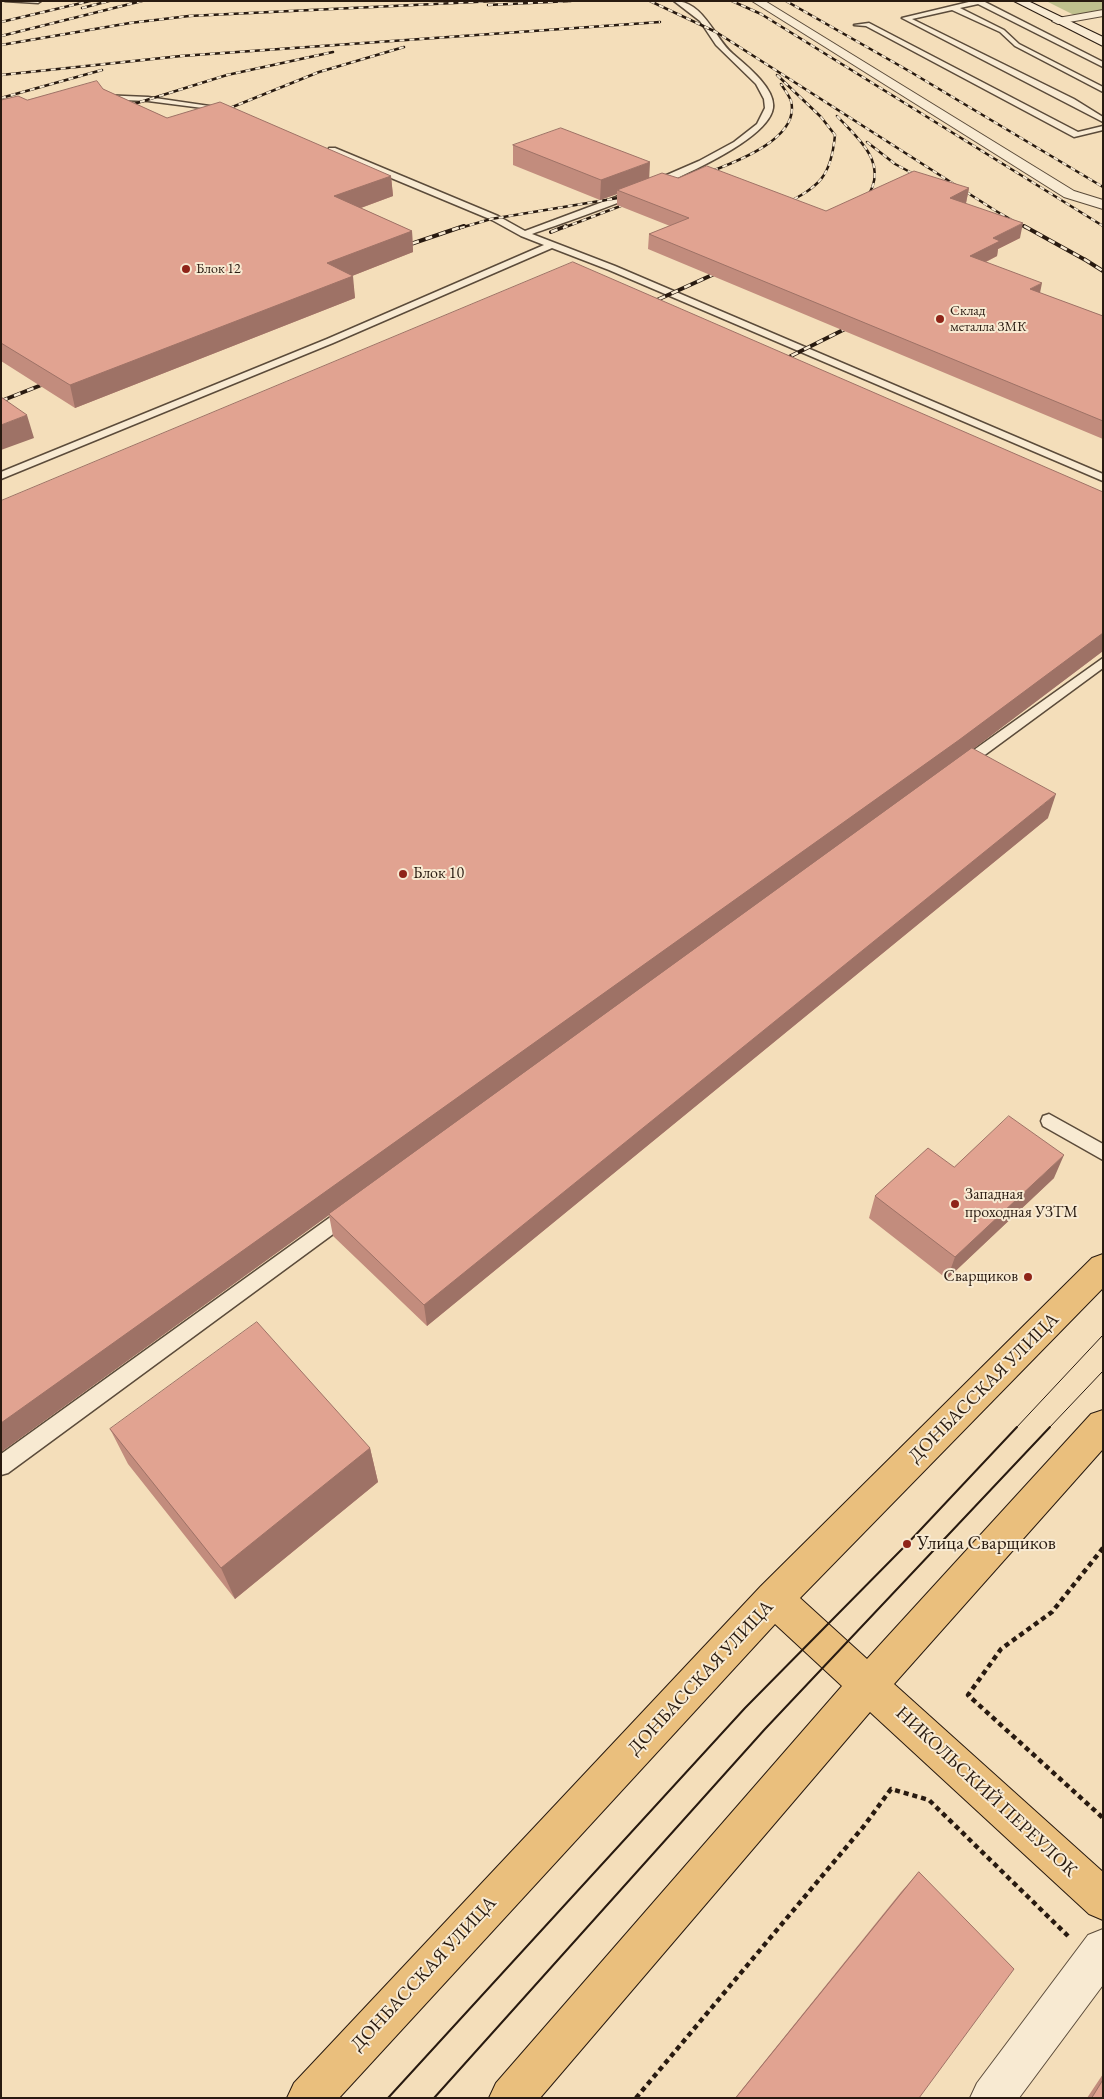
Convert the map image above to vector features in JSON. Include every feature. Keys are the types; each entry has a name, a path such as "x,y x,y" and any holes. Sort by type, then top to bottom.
{"main road":[{"name":"ДОНБАССКАЯ УЛИЦА","path":"309,2098 774,1599 1103,1267"},
{"path":"511,2098 868,1684 1103,1425"},
{"name":"НИКОЛЬСКИЙ ПЕРЕУЛОК","path":"774,1599 1103,1900"}],"street":[{"path":"757,1 1069,194 1103,206"},
{"path":"1019,1 1103,42"},
{"path":"1058,20 1103,14"},
{"path":"992,2098 1099,1956"}],"lane":[{"path":"8,1 38,1"},
{"path":"524,234 616,200 685,171 744,140 767,118 769,107 766,95 758,81 721,48 698,14 677,1"},
{"path":"940,1 1002,31 1017,45 1103,90"},
{"path":"1103,65 979,2 905,18 1071,101 1103,120"},
{"path":"857,25 867,24 1077,135 1103,128"},
{"path":"94,96 148,99 236,111"},
{"path":"319,145 495,218 524,234 612,268 1103,478"},
{"path":"1,476 321,345 552,245"},
{"path":"950,773 1103,662"},
{"path":"1049,1121 1103,1153"},
{"path":"1,1466 365,1202"}],"path":[{"path":"1103,1548 1052,1612 1001,1649 968,1695 1103,1818"},
{"path":"636,2098 864,1826 891,1789 929,1800 1099,1956"}],"green space":[{"path":"1046,1 1103,1 1103,11 1076,16"}],"building":[{"name":"Блок 12","path":"97,81 103,89 167,118 220,102 391,176 334,196 412,231 327,263 353,276 70,385 1,343 1,100 18,96 27,100"},
{"path":"561,128 650,162 601,180 513,145"},
{"name":"Склад металла ЗМК","path":"707,166 826,211 914,171 969,188 950,198 1023,223 993,238 1000,241 970,256 1042,283 1030,289 1103,316 1103,421 649,234 689,218 617,190 662,173 678,178"},
{"name":"Блок 10","path":"573,262 1103,492 1103,633 959,740 1,1423 1,501"},
{"path":"1,397 27,415 1,425"},
{"path":"972,748 1056,794 424,1305 329,1214"},
{"name":"Западная проходная УЗТМ","path":"1009,1116 1064,1155 955,1257 875,1196 928,1148 954,1167"},
{"path":"257,1322 370,1448 221,1568 110,1429"},
{"path":"919,1872 1014,1969 919,2098 736,2098"},
{"path":"1103,2080 1103,2098 1092,2098"}],"tram line":[{"path":"1016,1428 1103,1335"},
{"path":"1049,1428 1103,1371"},
{"path":"388,2098 745,1708 907,1544 1017,1427"},
{"path":"434,2098 765,1729 1050,1427"}],"railway":[{"path":"1,22 90,1"},
{"path":"82,8 109,1"},
{"path":"1,36 142,1"},
{"path":"1,45 130,23 189,16 495,1"},
{"path":"488,5 571,1"},
{"path":"650,1 716,32 996,211 1026,228"},
{"path":"732,1 761,14 1103,226"},
{"path":"786,1 909,71 1103,187"},
{"path":"1,75 181,56 660,22"},
{"path":"220,112 319,72 404,47"},
{"path":"121,108 227,75 333,52"},
{"path":"1,98 102,70"},
{"path":"777,75 821,117 835,135 827,171 815,186 783,205"},
{"path":"704,174 746,157 775,139 785,127 791,115 791,101 781,84"},
{"path":"837,116 863,144 873,164 875,175 873,186 866,199"},
{"path":"867,142 895,164 923,179"},
{"path":"460,228 491,219 630,196"},
{"path":"563,228 631,202"},
{"path":"399,248 464,226"},
{"path":"551,232 566,226"},
{"path":"1024,226 1087,261"},
{"path":"1087,261 1103,271"},
{"path":"646,305 723,270"},
{"path":"779,362 855,324"},
{"path":"1,401 54,380"}],"place":[{"name":"Блок 12","path":"186,269"},
{"name":"Склад металла ЗМК","path":"940,319"},
{"name":"Блок 10","path":"403,874"},
{"name":"Западная проходная УЗТМ","path":"955,1204"},
{"name":"Сварщиков","path":"1028,1277"},
{"name":"Улица Сварщиков","path":"907,1544"}]}
